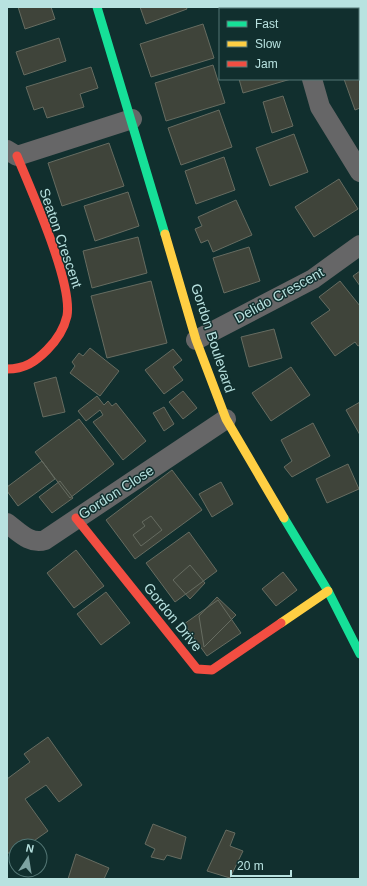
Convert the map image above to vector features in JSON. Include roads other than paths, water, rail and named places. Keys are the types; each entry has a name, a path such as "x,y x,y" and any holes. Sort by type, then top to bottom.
{"street":[{"name":"Gordon Boulevard","path":"97,7 132,119 196,340 226,419 328,591 360,654"},
{"path":"312,80 320,107 360,172"},
{"path":"12,153 132,119"},
{"name":"Seaton Crescent","path":"7,369 18,369 31,365 47,350 61,332 67,314 67,296 53,252 12,153"},
{"name":"Delido Crescent","path":"196,340 313,279 360,245"},
{"name":"Gordon Close","path":"7,522 29,540 38,542 45,540 226,419"},
{"name":"Gordon Drive","path":"76,518 197,669 212,670 328,591"}]}
